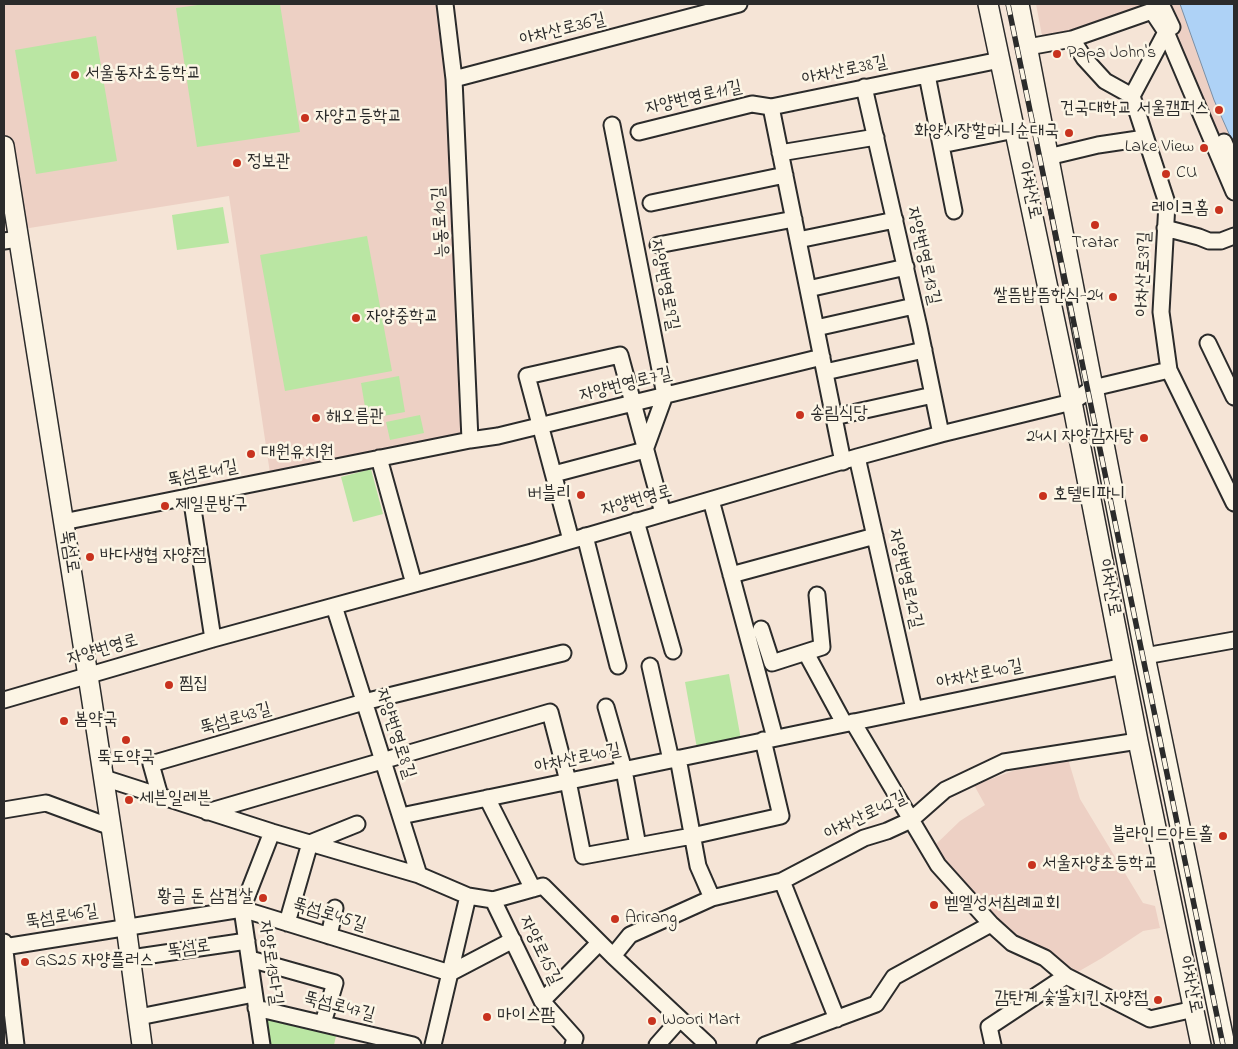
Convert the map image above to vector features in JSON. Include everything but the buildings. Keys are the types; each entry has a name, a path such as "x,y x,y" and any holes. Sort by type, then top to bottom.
{"main road":[{"name":"아차산로","path":"988,4 1072,402 1138,741 1201,1045"},
{"name":"아차산로","path":"1019,4 1146,656 1225,1045"},
{"name":"뚝섬로","path":"4,146 11,240 63,522 88,674 142,1045"}],"street":[{"name":"능동로10길","path":"445,4 454,79 470,440"},
{"name":"아차산로36길","path":"454,79 739,4"},
{"path":"1028,47 1072,39 1157,7"},
{"path":"1157,7 1234,192"},
{"path":"1157,7 1234,165"},
{"path":"1072,39 1084,58 1105,81 1132,96 1166,32"},
{"name":"아차산로38길","path":"771,107 1000,60"},
{"path":"927,75 954,211"},
{"name":"자양번영로13길","path":"864,87 906,267 941,434"},
{"name":"아차산로39길","path":"1132,96 1167,204 1161,312 1169,370 1234,502"},
{"name":"자양번영로11길","path":"639,132 752,104 771,107"},
{"path":"771,107 834,417 850,459"},
{"name":"자양번영로9길","path":"612,126 666,395"},
{"path":"941,144 1015,130"},
{"path":"780,153 876,137"},
{"name":"아차산로","path":"1048,157 1090,147 1145,138"},
{"path":"651,203 784,175"},
{"path":"658,245 794,218"},
{"path":"798,240 895,220"},
{"path":"1165,228 1208,241 1221,241 1234,236"},
{"path":"808,289 906,267"},
{"path":"816,328 914,306"},
{"path":"1208,343 1234,397"},
{"path":"823,364 924,350"},
{"name":"자양번영로7길","path":"618,666 578,538 554,474 527,376 620,355 632,404"},
{"name":"자양번영로7길","path":"470,440 498,436 720,382 823,364"},
{"path":"1093,388 1169,370"},
{"name":"자양번영로","path":"4,700 88,674 578,538 850,459 941,434 1072,402 1093,388"},
{"path":"645,450 666,395"},
{"path":"834,417 933,395"},
{"path":"632,404 663,514"},
{"name":"뚝섬로41길","path":"63,522 470,440"},
{"path":"554,474 645,450"},
{"path":"379,458 414,584"},
{"name":"자양번영로12길","path":"850,459 875,536 914,709"},
{"path":"191,496 213,639"},
{"path":"207,812 550,712 568,781 583,856 692,836 781,816 769,739 732,575 711,500"},
{"path":"636,521 673,651"},
{"path":"732,575 875,536"},
{"path":"761,629 772,663 822,647 817,595"},
{"name":"자양번영로8길","path":"334,606 419,875"},
{"path":"1146,656 1233,643"},
{"path":"364,702 563,653"},
{"path":"806,653 938,865 991,924 1012,943 1045,958 1066,976 1150,1019 1194,1010"},
{"path":"650,666 674,759 698,866 712,898"},
{"name":"아차산로40길","path":"400,816 1124,666"},
{"name":"뚝섬로43길","path":"160,796 150,764 364,702"},
{"path":"606,707 624,770 638,846"},
{"name":"아차산로42길","path":"613,956 630,935 712,898 782,882 864,838 887,831 911,820 945,790 1004,762 1138,741"},
{"path":"104,778 207,812 419,875"},
{"path":"487,798 533,889"},
{"path":"4,810 46,803 111,827"},
{"path":"310,843 357,824"},
{"name":"자양로13다길","path":"262,1045 242,909 272,832"},
{"path":"287,923 310,843"},
{"name":"자양로15길","path":"419,875 468,896 493,900 543,886 599,943 708,1045"},
{"path":"782,882 837,1019"},
{"path":"433,1045 468,896"},
{"name":"자양로15길","path":"493,900 542,1001 599,943"},
{"path":"329,936 335,908"},
{"name":"뚝섬로45길","path":"126,926 242,909 450,973"},
{"path":"765,1045 876,1004 894,976 991,924"},
{"name":"뚝섬로46길","path":"4,945 126,926"},
{"path":"450,973 513,940"},
{"name":"뚝섬로","path":"130,958 247,942"},
{"path":"4,945 16,1045"},
{"path":"250,959 335,983 323,1023"},
{"path":"993,1045 989,1027 1066,976"},
{"name":"뚝섬로47길","path":"139,1017 255,1001 323,1023 413,1045"},
{"path":"542,1001 575,1038 573,1045"},
{"path":"656,1045 680,1020"}],"shaded area":[{"path":"4,4 445,4 470,440 271,480 229,196 17,230 4,146"},
{"name":"건국대학교 서울캠퍼스","path":"1036,4 1234,4 1234,178 1158,8 1043,41"},
{"name":"서울자양초등학교","path":"1068,759 1080,799 1143,903 1155,906 1160,928 1143,931 1076,973 1040,949 1013,939 996,924 933,847 960,821 985,805 974,785 1035,763"}],"green space":[{"path":"205,4 280,4 300,132 197,147 176,8"},
{"path":"96,36 117,161 36,174 15,50"},
{"path":"223,207 229,243 177,250 172,215"},
{"path":"367,236 392,371 285,391 260,255"},
{"path":"399,376 405,412 367,419 361,383"},
{"path":"420,415 424,433 390,440 386,422"},
{"path":"371,469 383,514 353,522 341,477"},
{"path":"729,674 742,745 698,754 685,682"},
{"path":"256,1008 338,1027 334,1045 262,1045"}],"water":[{"path":"1180,4 1234,4 1234,145 1214,100"}],"railway":[{"path":"1008,4 1223,1045"}],"place":[{"name":"Papa John's","path":"1057,54"},
{"name":"서울동자초등학교","path":"75,75"},
{"name":"건국대학교 서울캠퍼스","path":"1219,110"},
{"name":"자양고등학교","path":"305,118"},
{"name":"화양시장할머니순대국","path":"1069,133"},
{"name":"Lake View","path":"1204,148"},
{"name":"정보관","path":"237,163"},
{"name":"CU","path":"1166,174"},
{"name":"레이크홈","path":"1219,210"},
{"name":"Tratar","path":"1095,225"},
{"name":"쌀뜸밥뜸한식-24","path":"1113,297"},
{"name":"자양중학교","path":"356,318"},
{"name":"송림식당","path":"800,415"},
{"name":"해오름관","path":"316,418"},
{"name":"24시 자양감자탕","path":"1144,438"},
{"name":"대원유치원","path":"251,454"},
{"name":"버블리","path":"581,495"},
{"name":"호텔티파니","path":"1043,496"},
{"name":"제일문방구","path":"165,506"},
{"name":"바다생협 자양점","path":"90,557"},
{"name":"찜집","path":"169,685"},
{"name":"봄약국","path":"64,721"},
{"name":"뚝도약국","path":"126,740"},
{"name":"세븐일레븐","path":"129,800"},
{"name":"블라인드아트홀","path":"1223,836"},
{"name":"서울자양초등학교","path":"1032,865"},
{"name":"황금 돈 삼겹살","path":"263,898"},
{"name":"벧엘성서침례교회","path":"934,905"},
{"name":"Arirang","path":"615,919"},
{"name":"GS25 자양플러스","path":"25,962"},
{"name":"감탄계 숯불치킨 자양점","path":"1158,1000"},
{"name":"마이스팜","path":"487,1017"},
{"name":"Woori Mart","path":"652,1021"}]}
